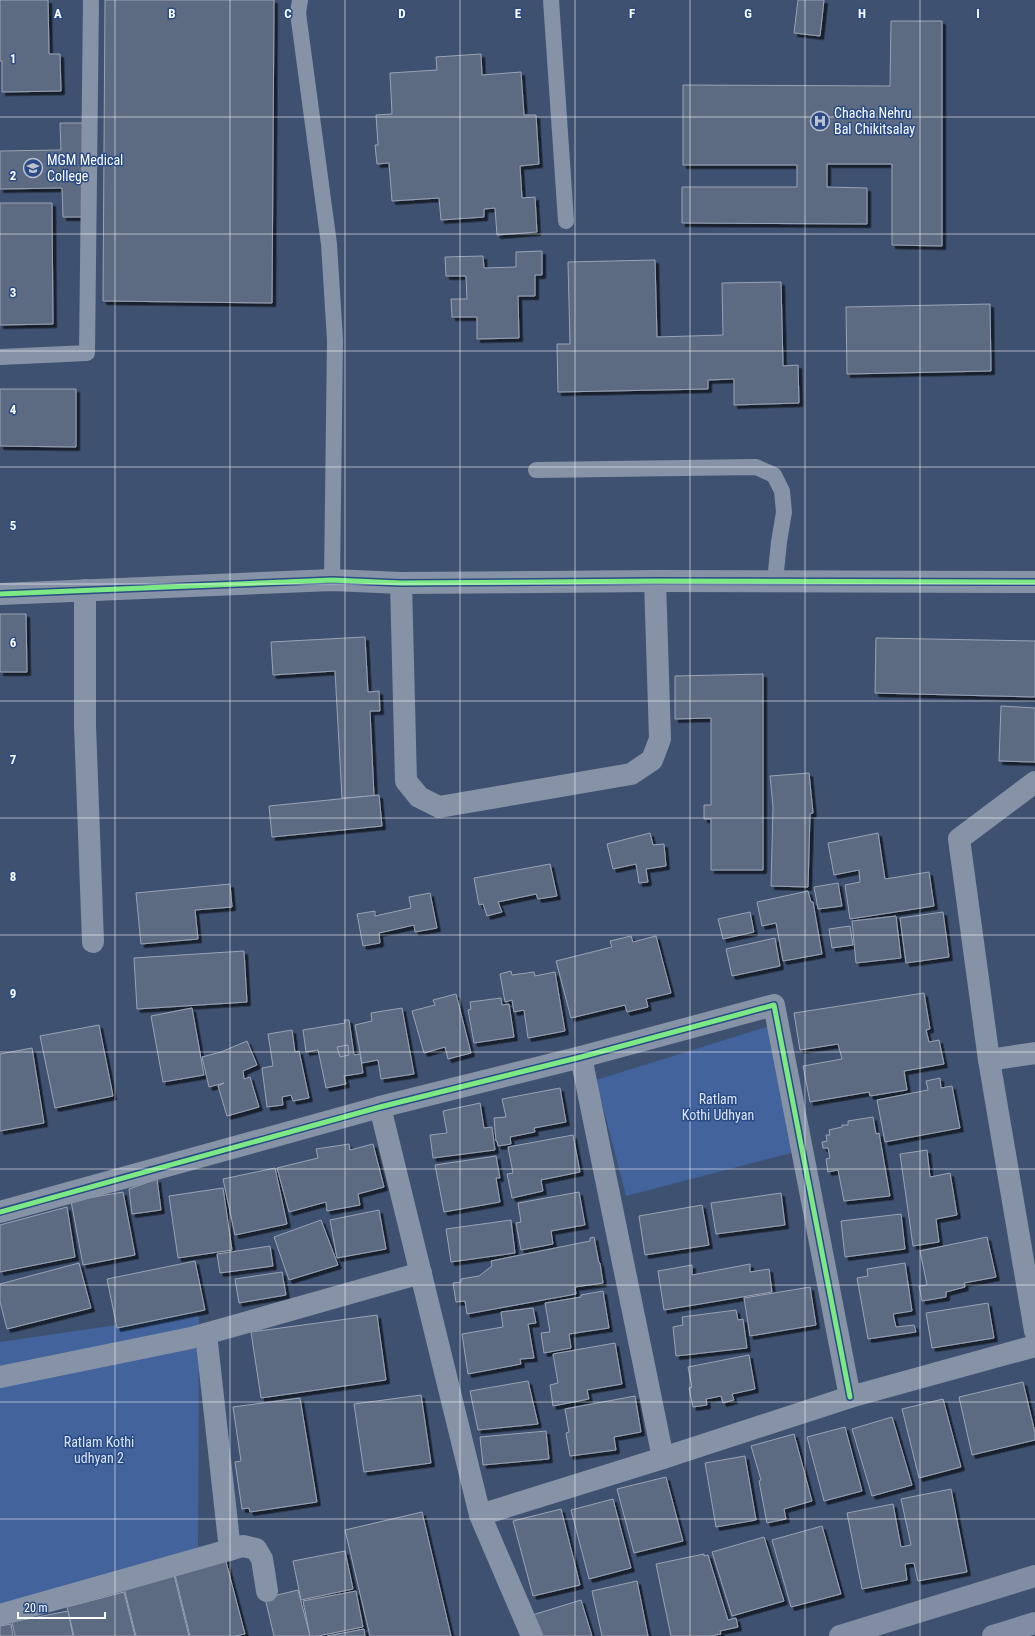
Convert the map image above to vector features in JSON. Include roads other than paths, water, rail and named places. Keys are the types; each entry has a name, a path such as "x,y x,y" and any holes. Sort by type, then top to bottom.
{"main road":[{"path":"840,1636 1035,1576"},
{"path":"993,1636 1035,1623"}],"street":[{"path":"0,594 332,580 401,583 655,581 1035,582"},
{"path":"401,583 406,781 418,797 439,808 632,774 652,760 660,739 655,581"},
{"path":"85,590 85,725 93,942"},
{"path":"1035,782 959,839 989,1060 1035,1331"},
{"path":"0,1212 380,1107 581,1057 774,1006 850,1397"},
{"path":"989,1060 1035,1052"},
{"path":"581,1057 663,1458"},
{"path":"380,1107 480,1514 532,1636"},
{"path":"0,1377 206,1334 421,1273"},
{"path":"206,1334 230,1550"},
{"path":"480,1514 663,1458 850,1397 1035,1346"},
{"path":"0,1615 242,1546 256,1550 262,1559 267,1591"}],"lane":[{"path":"0,357 88,353 91,0"},
{"path":"300,0 298,13 329,244 335,340 332,580"},
{"path":"551,0 566,221"},
{"path":"536,470 756,467 774,475 782,491 784,512 775,581"}],"place":[{"name":"Chacha Nehru Bal Chikitsalay","path":"820,121"},
{"name":"MGM Medical College","path":"33,168"}],"park label":[{"name":"Ratlam Kothi Udhyan","path":"718,1108"},
{"name":"Ratlam Kothi udhyan 2","path":"99,1450"}]}
